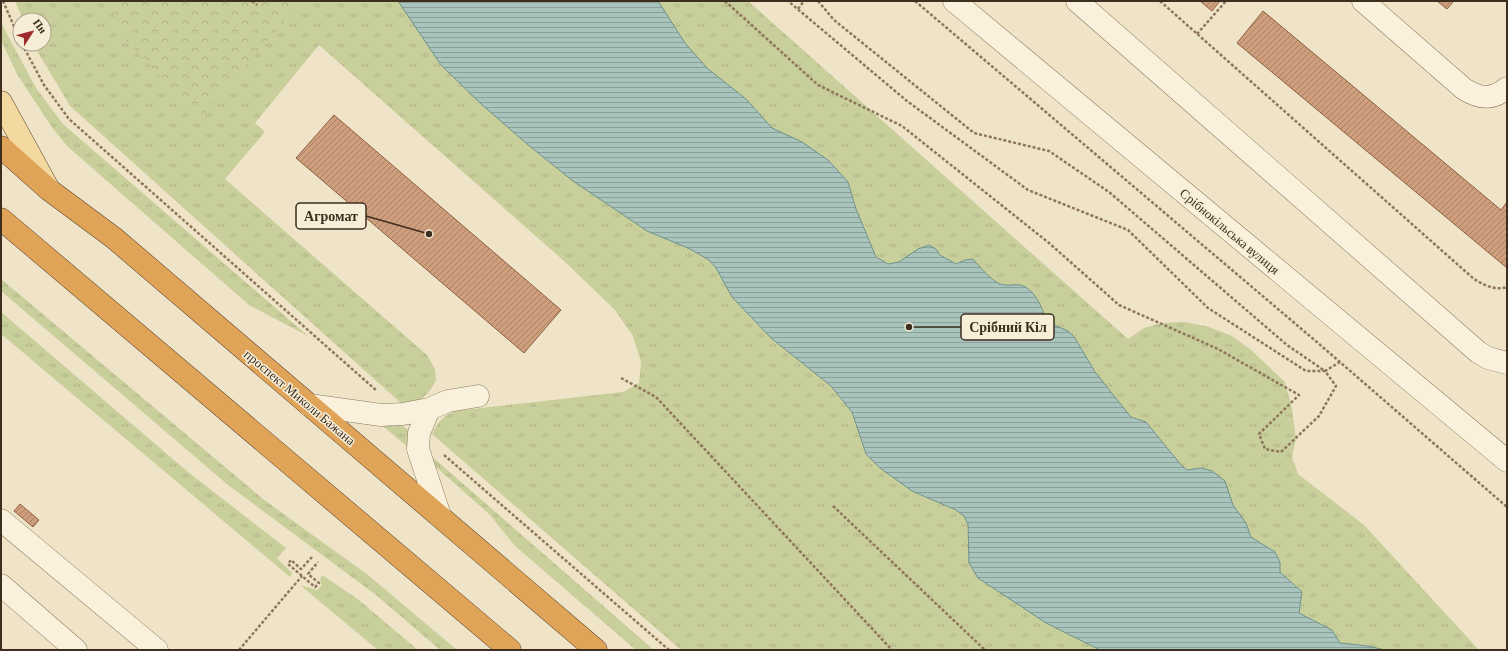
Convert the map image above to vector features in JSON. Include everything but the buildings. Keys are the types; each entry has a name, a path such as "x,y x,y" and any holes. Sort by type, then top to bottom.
{"highway":[{"name":"проспект Миколи Бажана","path":"1,147 48,189 114,238 596,650"},
{"path":"1,219 510,650"}],"main road":[{"path":"1,102 48,189"}],"street":[{"name":"Срібнокільська вулиця","path":"954,1 1506,459"},
{"path":"1077,1 1478,352 1488,358 1507,362"},
{"path":"1364,1 1464,89 1474,96 1486,98 1498,94 1507,88"},
{"path":"1,230 22,236"},
{"path":"309,405 381,415 402,414 429,409 448,401 478,396"},
{"path":"429,409 419,433 418,449 440,516"},
{"path":"1,520 157,650"},
{"path":"1,585 76,650"}],"path":[{"path":"3,1 12,22"},
{"path":"252,1 257,5"},
{"path":"725,1 818,85 902,126 1049,243 1119,305 1218,349 1299,395 1259,434 1265,449 1281,452 1319,416 1336,386 1325,371 1287,345 1109,192 1049,151 974,133 834,20 818,1"},
{"path":"788,1 907,101 1028,190 1128,230 1208,308 1306,371 1325,371 1340,362"},
{"path":"798,9 804,1"},
{"path":"915,1 1340,362 1507,507"},
{"path":"1160,1 1474,279 1487,286 1507,287"},
{"path":"1197,34 1226,1"},
{"path":"26,52 44,85 69,119 402,414"},
{"path":"621,378 656,397 892,650"},
{"path":"419,433 668,650"},
{"path":"833,506 985,650"},
{"path":"312,556 301,568 291,560 288,564 315,587 319,583 308,574 318,562"},
{"path":"239,650 302,576"}],"green space":[{"path":"15,1 748,1 1128,339 1144,328 1162,323 1185,322 1209,327 1232,336 1251,350 1285,382 1292,408 1296,439 1292,457 1298,474 1364,525 1479,650 681,650 432,434 441,420 455,411 623,392 639,383 641,362 633,336 615,310 564,261 319,45 255,123 265,132 225,179 427,355 435,369 436,381 428,393 417,402 402,404 70,106 38,52 52,52 52,12 20,12"},
{"path":"107,1 298,1 295,9 200,118 129,44"},
{"path":"1,23 12,43 12,52 17,52 36,88 63,124 308,336 249,305 67,146 51,126 17,74 1,40"},
{"path":"1,279 263,499 368,575 457,650 440,650 376,595 228,485 1,291"},
{"path":"1,312 188,472 286,548 277,558 292,573 290,577 1,334"},
{"path":"378,422 400,424 411,432 410,449"},
{"path":"430,455 654,650 636,650 515,546 490,515 435,466"},
{"path":"322,575 359,600 418,650 378,650 300,585 317,590 322,585 320,580"}],"water":[{"path":"398,1 658,1 685,43 707,68 746,99 772,128 802,142 828,160 848,182 856,209 876,257 888,264 899,262 918,249 929,245 936,249 940,255 956,264 965,260 973,259 988,276 998,283 1020,285 1030,290 1038,300 1047,322 1068,331 1075,338 1095,372 1131,417 1146,422 1181,465 1187,470 1202,468 1212,471 1225,481 1233,505 1246,523 1251,537 1275,552 1280,562 1280,572 1302,592 1299,613 1332,630 1340,643 1368,646 1385,650 1100,650 1046,623 978,578 969,563 968,524 964,516 956,510 912,491 880,468 866,454 852,412 831,386 771,338 732,297 716,268 709,260 690,249 647,231 573,181 527,144 480,103 441,65"}],"place":[{"name":"Агромат","path":"429,234"},
{"name":"Срібний Кіл","path":"909,327"}]}
